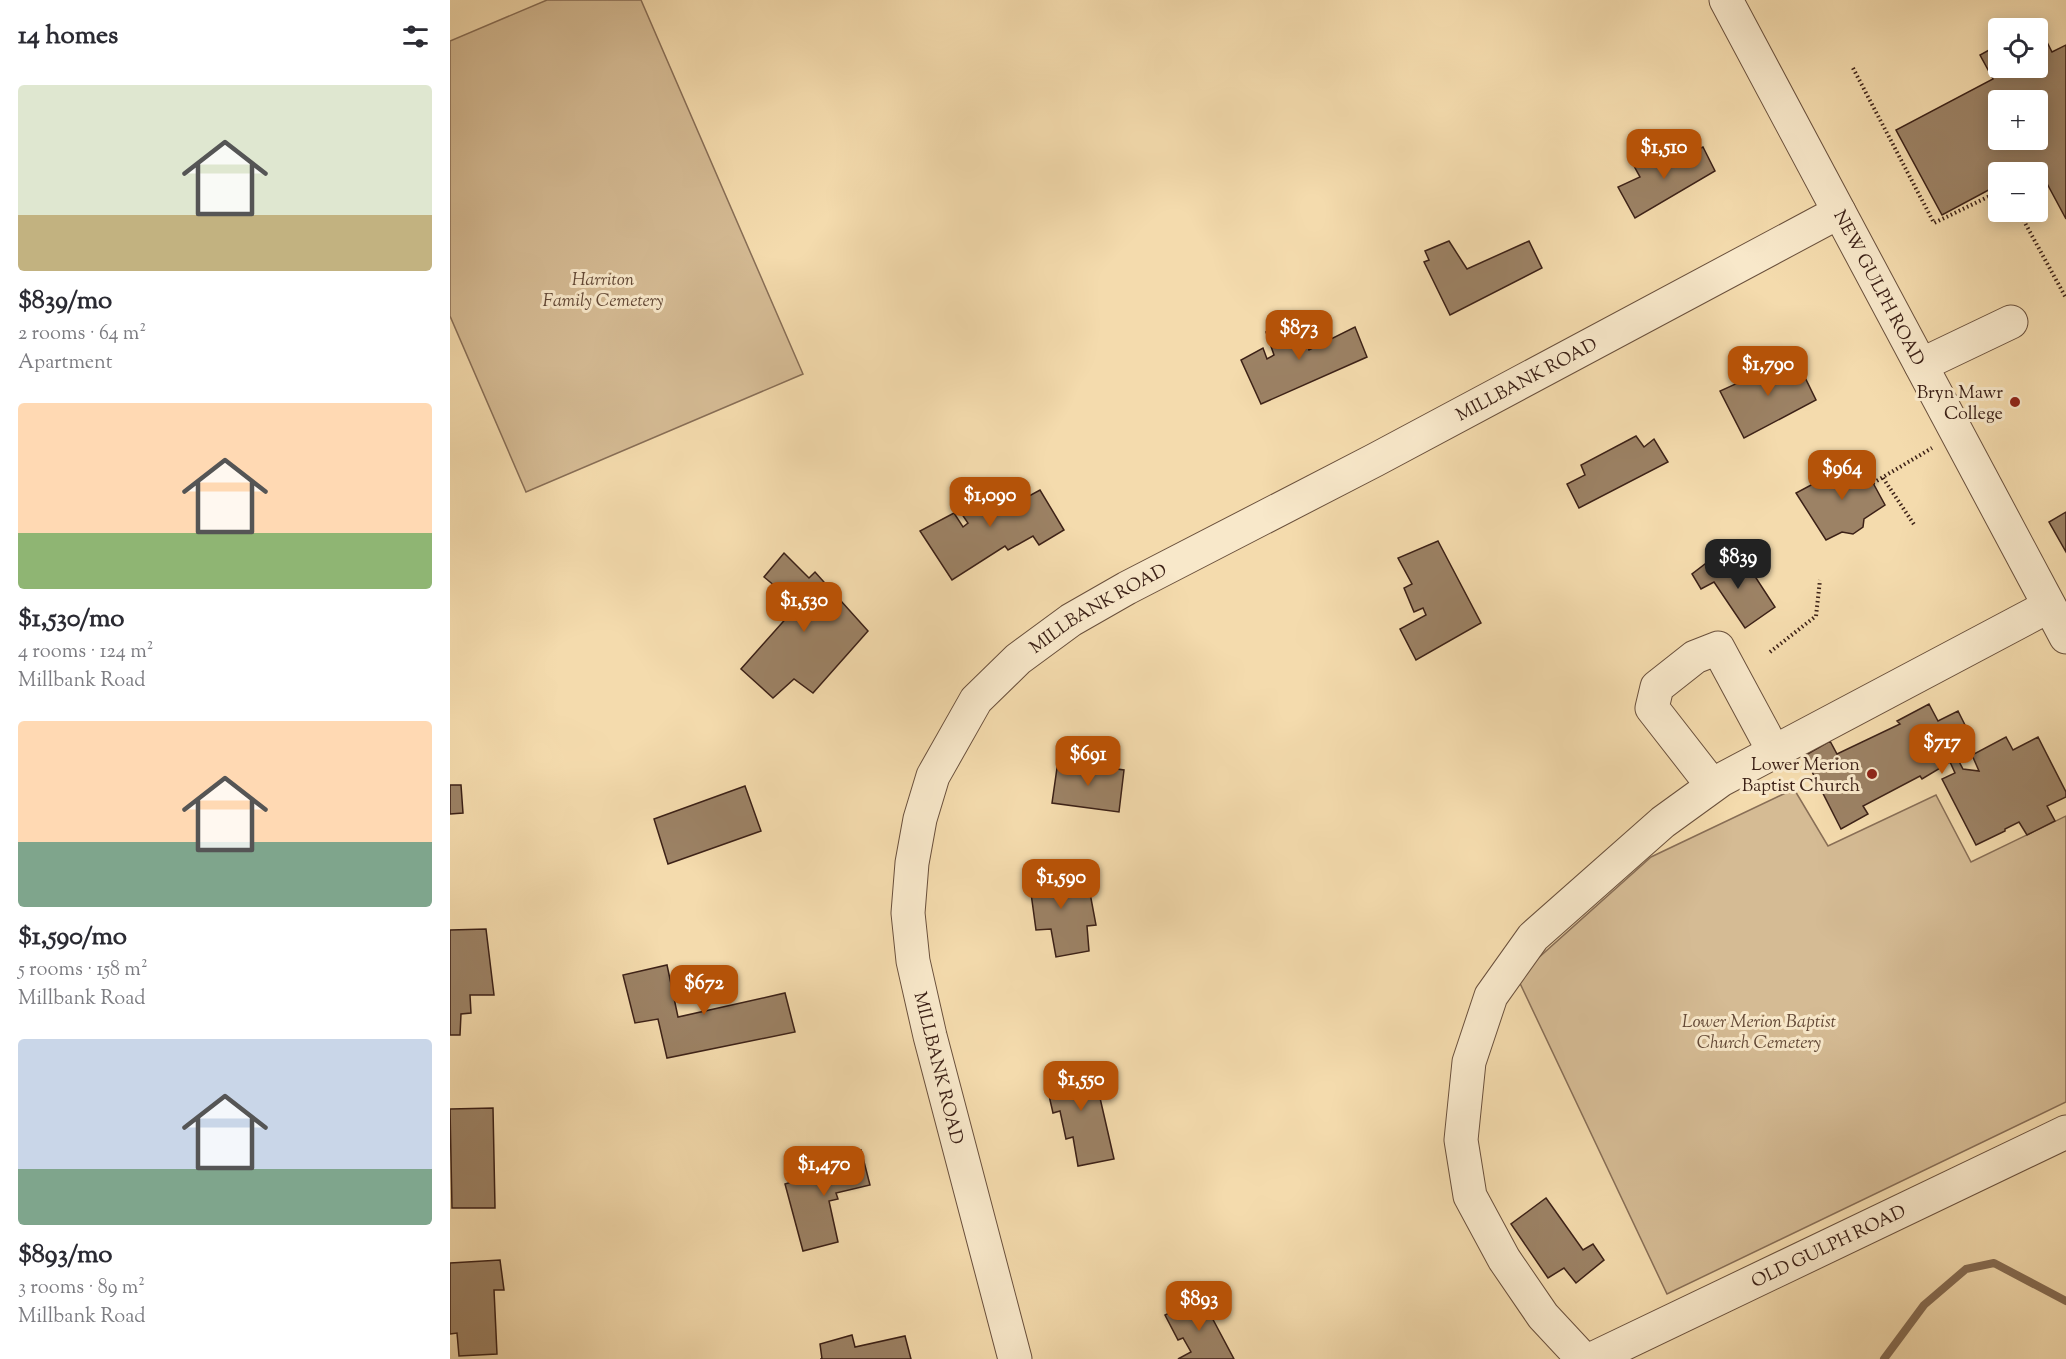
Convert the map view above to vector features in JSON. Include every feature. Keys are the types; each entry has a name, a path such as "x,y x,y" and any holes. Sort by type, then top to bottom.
{"street":[{"name":"NEW GULPH ROAD","path":"1726,0 2066,637"},
{"name":"MILLBANK ROAD","path":"1015,1359 930,1036 913,961 908,913 912,863 920,819 933,776 976,700 1018,659 1071,621 1126,588 1375,460 1839,212"},
{"path":"1921,365 2011,322"},
{"path":"1583,1359 1542,1316 1504,1259 1470,1196 1461,1140 1469,1062 1491,996 1533,937 1663,822 1713,785 1842,714 2049,606"},
{"path":"1713,785 1652,708 1656,687 1695,657 1718,648 1774,752"},
{"name":"OLD GULPH ROAD","path":"1592,1359 2066,1132"}],"path":[{"path":"1853,68 1934,223 1988,197"},
{"path":"2024,222 2066,298"},
{"path":"1874,483 1956,432"},
{"path":"1883,478 1915,526"},
{"path":"1770,652 1816,616 1820,580"}],"green space":[{"name":"Harriton Family Cemetery","path":"547,0 641,0 803,374 526,492 450,316 450,41"},
{"name":"Lower Merion Baptist Church Cemetery","path":"1794,789 1828,846 1936,795 1971,862 2066,816 2066,1102 1667,1294 1517,977 1651,857"}],"building":[{"path":"2048,44 2052,52 2066,45 2066,219 2048,185 2048,162 1988,162 1988,190 1942,215 1896,130 1993,79 2048,78"},
{"path":"1988,51 1988,70 1980,55"},
{"path":"1703,147 1715,171 1635,218 1618,187 1640,177 1634,166 1660,153 1665,161 1675,157 1677,160"},
{"path":"1449,241 1467,269 1529,241 1542,268 1450,315 1424,262 1429,260 1425,251"},
{"path":"1291,322 1303,345 1307,344 1309,350 1355,327 1367,357 1261,404 1241,360 1263,348 1267,359 1274,355 1266,332"},
{"path":"1795,357 1816,400 1744,438 1720,391"},
{"path":"1636,436 1644,447 1654,439 1668,462 1579,508 1567,484 1585,475 1581,465"},
{"path":"1860,459 1885,505 1864,519 1863,527 1853,534 1842,532 1826,540 1796,493"},
{"path":"1008,480 1020,501 1040,490 1064,530 1039,545 1033,536 1008,550 1005,546 952,580 920,531 954,513 963,527 968,523 957,507"},
{"path":"2066,512 2066,552 2049,522"},
{"path":"1438,541 1481,623 1416,660 1400,629 1426,615 1423,608 1414,612 1404,588 1412,584 1398,558"},
{"path":"784,553 809,578 815,572 868,631 813,693 794,679 773,698 741,669 790,614 781,604 788,597 764,577"},
{"path":"1741,555 1775,607 1745,628 1714,582 1701,589 1692,574 1705,564 1713,573"},
{"name":"Lower Merion Baptist Church","path":"1929,704 1938,721 1958,711 1967,729 1948,741 1963,769 1979,771 1972,755 2006,737 2013,750 2038,737 2066,792 2066,797 2047,806 2055,821 2027,835 2019,822 1976,845 1942,779 1955,773 1950,762 1922,779 1920,776 1863,806 1868,814 1841,829 1804,756 1830,741 1837,754 1900,724 1897,721"},
{"path":"1058,761 1124,770 1119,812 1052,803"},
{"path":"450,785 461,785 463,813 450,814"},
{"path":"745,786 761,831 668,864 654,819"},
{"path":"1064,863 1067,894 1090,893 1096,925 1087,926 1089,951 1056,957 1051,929 1036,930 1028,871"},
{"path":"486,929 494,995 470,995 471,1013 461,1014 460,1035 450,1035 450,930"},
{"path":"667,965 678,1017 785,993 795,1032 667,1058 658,1019 635,1023 623,975"},
{"path":"1092,1063 1114,1159 1078,1166 1073,1137 1066,1139 1060,1111 1053,1113 1045,1078 1052,1077 1051,1069 1057,1064 1066,1066 1067,1071"},
{"path":"493,1108 495,1208 452,1208 450,1109"},
{"path":"861,1150 870,1185 836,1193 838,1199 829,1201 838,1242 803,1251 785,1184 818,1174 816,1162"},
{"path":"1546,1198 1583,1250 1593,1244 1604,1260 1576,1283 1564,1268 1548,1278 1511,1224"},
{"path":"500,1260 504,1290 494,1290 497,1354 459,1356 457,1333 450,1334 450,1263"},
{"path":"1201,1297 1234,1359 1178,1359 1191,1352 1183,1338 1178,1340 1165,1315"},
{"path":"852,1335 855,1347 905,1336 911,1359 822,1359 820,1344"}],"waterway":[{"path":"1884,1359 1924,1305 1966,1269 1994,1263 2066,1301"}],"place":[{"name":"Bryn Mawr College","path":"2015,402"},
{"name":"Lower Merion Baptist Church","path":"1872,774"}]}
